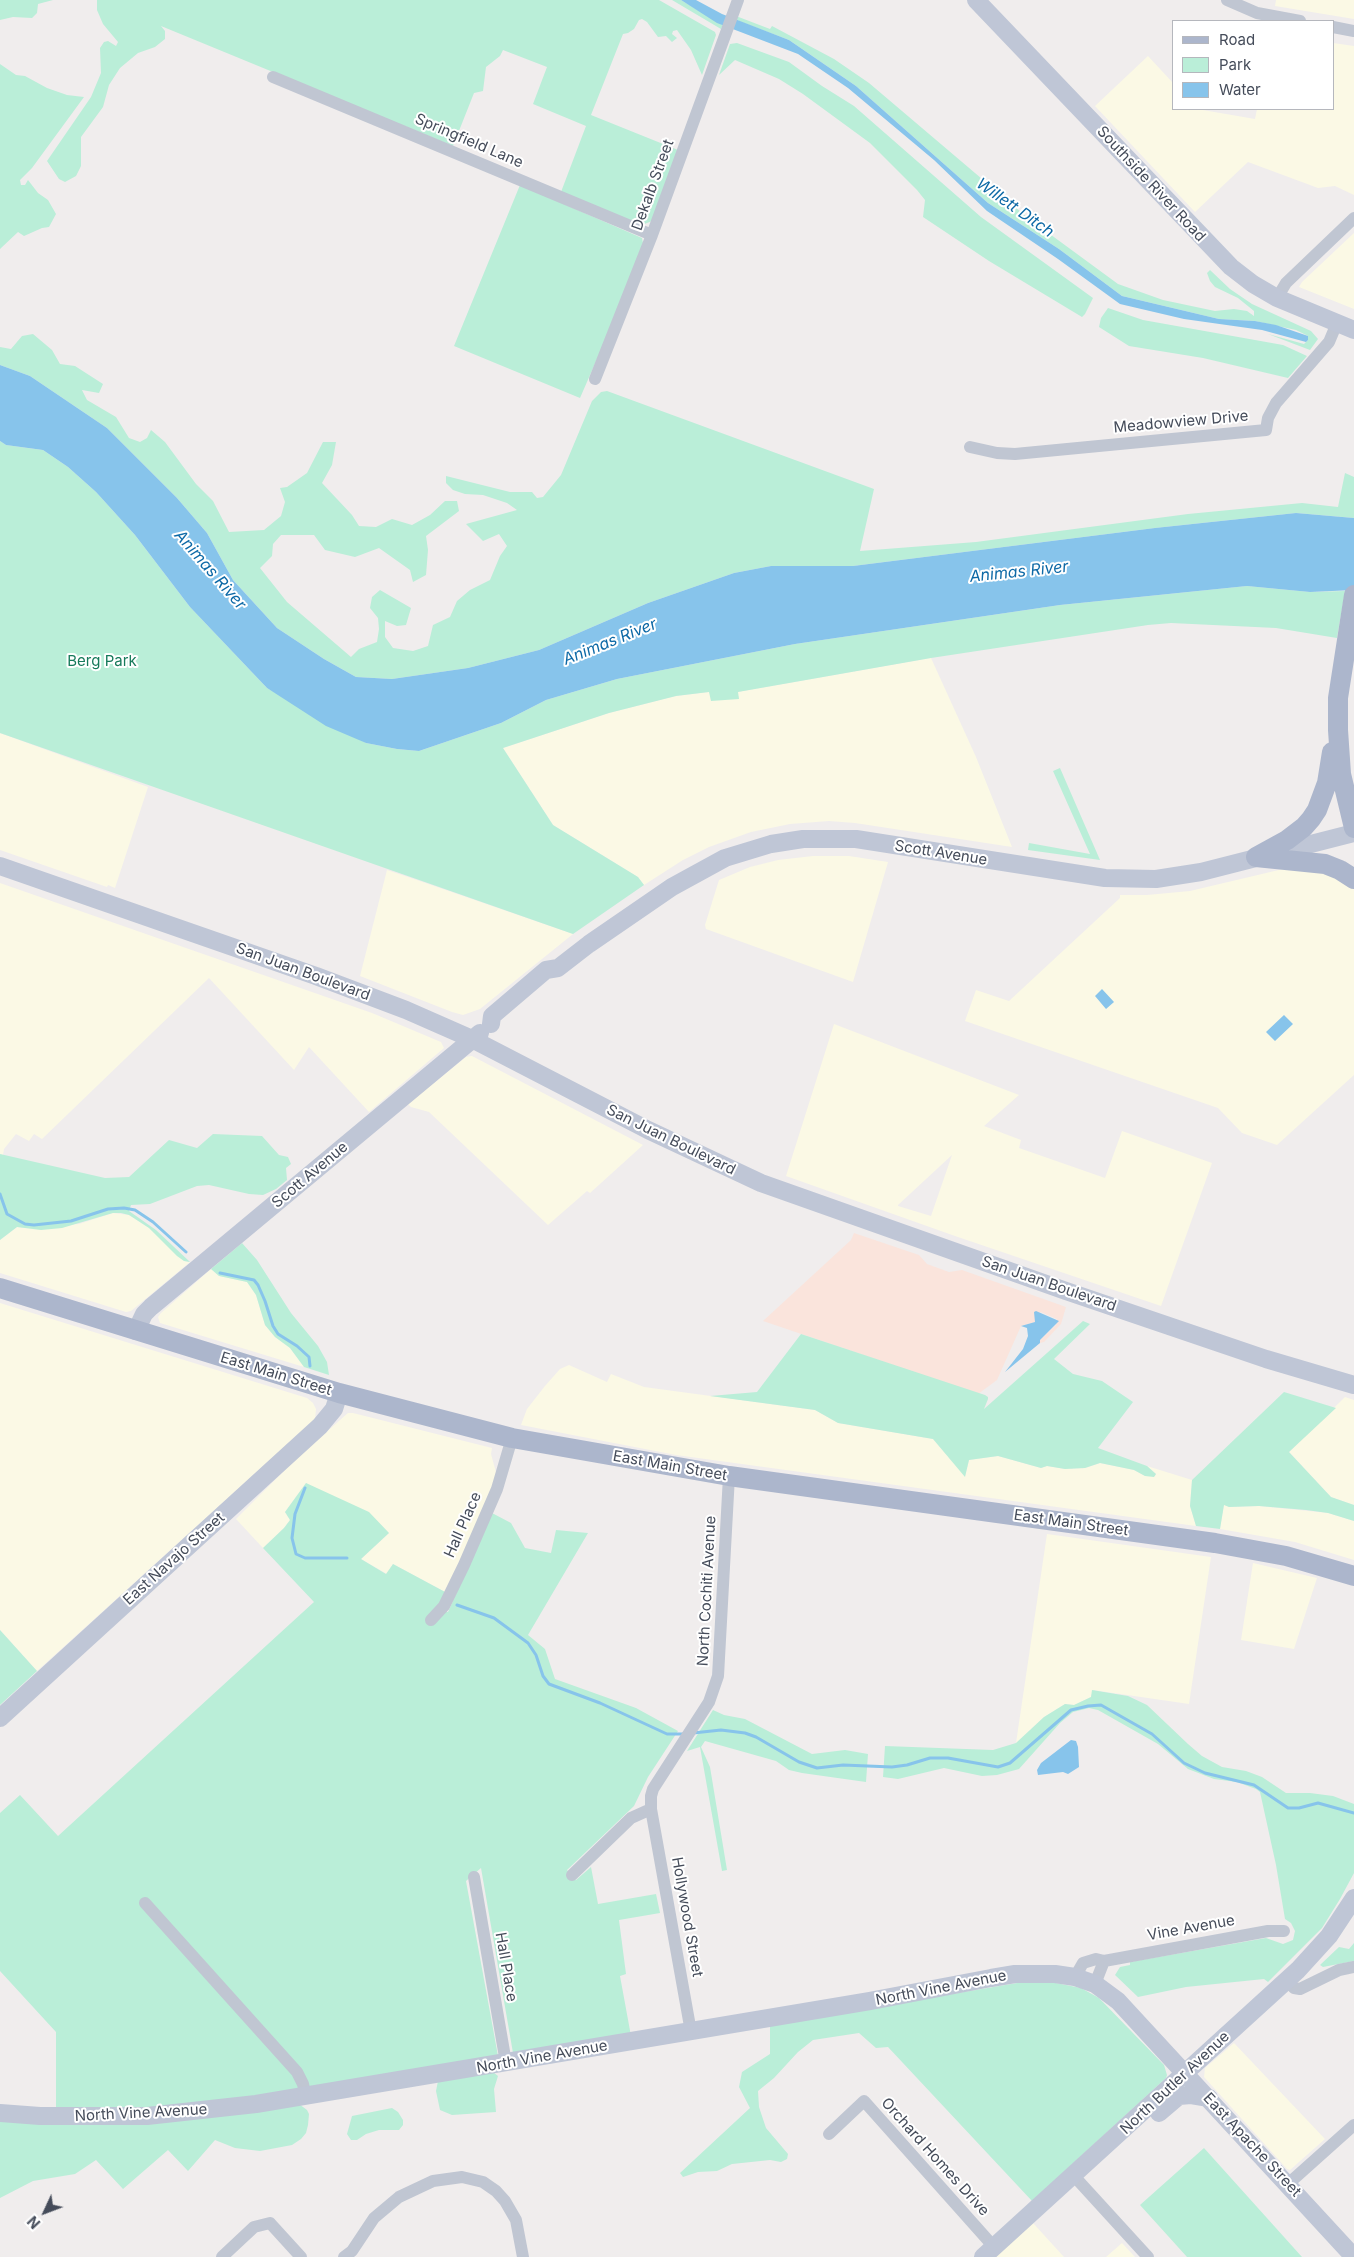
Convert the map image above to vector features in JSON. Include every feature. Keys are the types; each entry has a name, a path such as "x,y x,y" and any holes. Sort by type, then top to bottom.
{"main road":[{"name":"Southside River Road","path":"982,2 1215,252 1253,284 1277,298 1354,330"},
{"path":"1256,857 1296,834 1304,827 1317,810 1328,783 1338,698 1354,595"},
{"path":"1338,698 1338,742 1341,774 1354,828"},
{"name":"Scott Avenue","path":"136,1331 144,1314 150,1307 472,1039 491,1024 500,1024 553,980 558,968 638,909 698,871 740,852 788,841 856,840 1105,878 1165,878 1201,872 1354,833"},
{"path":"1256,857 1325,864 1340,870 1354,879"},
{"name":"San Juan Boulevard","path":"0,866 366,994 472,1039 648,1130 761,1183 1066,1291 1266,1359 1354,1385"},
{"name":"East Main Street","path":"0,1288 339,1394 512,1438 729,1476 1215,1543 1286,1556 1354,1576"},
{"name":"East Navajo Street","path":"0,1718 320,1426 334,1409 339,1394"},
{"name":"North Butler Avenue","path":"988,2252 1124,2131 1185,2072 1287,1980 1329,1936 1354,1898"},
{"name":"North Vine Avenue","path":"0,2113 40,2116 147,2116 306,2098 1007,1976 1055,1974 1083,1980"},
{"name":"East Apache Street","path":"1083,1980 1118,2001 1354,2257"},
{"path":"1124,2131 1149,2122 1179,2096 1191,2095 1209,2098"}],"street":[{"path":"1227,0 1257,12 1295,20"},
{"name":"Dekalb Street","path":"595,379 652,235 735,6"},
{"path":"1334,27 1354,30"},
{"name":"Springfield Lane","path":"273,77 652,235"},
{"path":"1277,298 1286,283 1354,218"},
{"name":"Meadowview Drive","path":"970,447 997,453 1015,454 1266,430 1268,418 1276,403 1329,342 1337,323"},
{"name":"Hall Place","path":"431,1620 444,1606 464,1565 497,1489 512,1438"},
{"name":"North Cochiti Avenue","path":"651,1809 653,1790 709,1702 718,1676 729,1476"},
{"path":"572,1875 631,1818 651,1809"},
{"name":"Hollywood Street","path":"651,1809 691,2032"},
{"name":"Hall Place","path":"474,1877 506,2063"},
{"path":"145,1903 297,2072 303,2084 306,2098"},
{"name":"Vine Avenue","path":"1083,1980 1083,1963 1096,1959 1104,1961 1268,1931 1284,1931"},
{"path":"1083,1980 1104,1961"},
{"path":"1287,1980 1294,1988 1300,1989 1339,1970 1354,1967"},
{"name":"Orchard Homes Drive","path":"829,2134 864,2101 988,2252"},
{"path":"1288,2184 1354,2125"},
{"path":"1074,2176 1148,2257"},
{"path":"344,2257 352,2251 374,2218 399,2197 433,2182 462,2177 483,2182 505,2201 516,2220 523,2257"},
{"path":"222,2257 254,2227 270,2221 301,2257"}],"shaded area":[{"path":"1276,0 1354,0 1354,19 1275,6"},
{"path":"1334,43 1354,46 1354,195 1335,186 1318,188 1248,162 1195,212 1095,106 1148,56 1172,82 1172,110 1203,110 1255,119 1257,110 1334,110"},
{"path":"1354,233 1354,309 1299,287 1302,282"},
{"path":"931,658 976,757 1012,847 855,823 829,821 790,824 751,832 709,847 683,860 644,885 638,877 553,825 503,748 609,713 676,696 709,692 739,698 737,692"},
{"path":"0,733 148,787 115,888 108,885 107,887 0,850"},
{"path":"813,856 849,856 888,862 853,982 706,929 705,925 719,880 750,867 778,860"},
{"path":"1305,866 1354,885 1354,1075 1277,1145 1242,1133 1218,1108 965,1021 976,990 1009,1001 1120,898 1120,895 1147,895 1190,891 1283,869"},
{"path":"387,870 573,934 480,1009 463,1015 452,1012 360,976"},
{"path":"0,883 372,1013 441,1042 444,1048 369,1112 309,1047 294,1070 209,978 42,1139 34,1134 29,1141 16,1134 4,1149 3,1155 0,1154"},
{"path":"834,1024 1019,1095 984,1126 1021,1140 1019,1148 1105,1178 1122,1131 1212,1163 1161,1306 786,1176","holes":["952,1155 931,1216 898,1205"]},
{"path":"472,1056 643,1145 590,1193 587,1191 548,1225 429,1112 411,1107 408,1104 466,1057"},
{"path":"113,1213 129,1215 149,1228 184,1261 190,1262 131,1311 126,1312 0,1273 0,1240 17,1227 79,1224"},
{"path":"854,1233 919,1255 927,1264 949,1272 962,1270 1066,1307 1061,1324 1044,1342 1040,1343 1040,1340 1056,1325 1057,1319 1041,1312 1035,1317 1035,1322 1021,1326 997,1380 978,1394 763,1321 851,1240"},
{"path":"211,1269 219,1276 247,1282 256,1295 265,1325 275,1337 290,1348 304,1367 160,1323 158,1317 161,1313"},
{"path":"0,1303 307,1398 316,1409 315,1419 37,1671 0,1630"},
{"path":"569,1365 607,1382 611,1374 644,1387 815,1410 838,1423 933,1439 965,1476 969,1460 998,1456 1041,1468 1047,1466 1065,1469 1085,1468 1100,1463 1134,1470 1145,1476 1155,1476 1156,1474 1147,1466 1192,1480 1190,1506 1196,1526 676,1455 521,1425 527,1409 545,1386 560,1369"},
{"path":"1345,1397 1354,1400 1354,1505 1331,1497 1289,1452"},
{"path":"348,1413 492,1448 491,1454 497,1476 447,1593 393,1564 387,1574 361,1559 389,1533 306,1483 285,1512 290,1520 263,1548 236,1519 297,1458"},
{"path":"1224,1504 1229,1507 1259,1506 1328,1513 1354,1521 1354,1560 1295,1542 1220,1529"},
{"path":"1047,1534 1211,1557 1189,1704 1093,1690 1091,1697 1074,1705 1065,1704 1044,1717 1016,1743"},
{"path":"1253,1563 1317,1578 1294,1649 1241,1640"},
{"path":"1234,2043 1325,2139 1290,2170 1287,2169 1204,2077 1205,2068"},
{"path":"1033,2223 1064,2257 995,2257"},
{"path":"1122,2243 1135,2257 1106,2257"}],"green space":[{"path":"0,0 53,0 38,4 37,13 32,18 13,17 0,20"},
{"path":"97,0 659,0 715,32 716,35 702,75 691,50 677,30 673,31 672,34 677,38 672,42 666,36 658,37 647,22 642,19 639,20 634,29 623,34 591,115 678,150 652,221 642,225 561,192 586,126 533,104 547,67 503,50 500,56 486,67 483,91 474,93 453,146 161,26 165,31 165,39 155,47 138,53 120,68 109,85 103,107 81,137 81,166 76,176 65,182 59,179 47,161 91,97 101,73 100,48 104,42 108,41 116,46 118,42 103,24 97,10"},
{"path":"672,0 681,0 723,25 721,29"},
{"path":"736,16 770,29 772,26 834,59 869,83 1028,218 1118,284 1163,300 1215,311 1234,309 1247,311 1254,316 1254,311 1238,298 1215,287 1207,273 1210,270 1230,289 1252,304 1311,331 1318,339 1310,350 1268,334 1304,344 1308,340 1308,336 1296,330 1255,321 1219,319 1122,296 1059,249 988,203 856,86 789,40 735,19"},
{"path":"737,43 789,62 854,106 981,217 1093,298 1085,314 1082,317 989,261 923,217 925,200 917,190 870,143 803,94 779,79 735,60 719,75 730,44"},
{"path":"0,64 16,75 25,76 47,88 67,95 84,97 32,168 20,180 21,185 25,185 28,180 38,193 48,200 56,214 49,227 24,236 18,232 0,249"},
{"path":"520,185 642,238 643,243 607,336 580,398 454,346"},
{"path":"1108,308 1143,320 1283,345 1307,356 1288,378 1203,358 1129,346 1099,327 1101,318"},
{"path":"33,334 52,350 60,364 75,366 103,384 99,393 82,390 87,400 116,417 129,438 140,442 147,438 151,430 165,442 196,484 213,501 229,532 264,530 281,516 285,502 280,488 287,487 307,473 323,442 336,442 332,465 322,483 352,515 359,526 376,527 392,519 412,525 430,515 445,501 457,501 459,511 426,536 428,550 426,575 413,582 410,570 379,548 355,557 325,550 314,535 281,535 273,544 272,556 260,568 287,602 351,657 359,649 377,642 378,618 370,608 372,597 380,590 411,608 406,625 397,626 385,621 385,637 393,648 413,651 428,646 433,625 450,617 457,601 470,590 490,580 500,556 507,546 499,534 483,541 466,524 517,510 507,503 483,495 465,494 453,490 446,483 446,476 510,492 532,492 537,498 543,497 561,475 592,401 601,392 607,391 874,489 860,551 976,542 1188,514 1302,503 1338,507 1345,473 1354,477 1354,518 1296,513 1155,528 853,566 771,566 734,573 648,603 539,650 468,668 392,679 356,677 324,659 277,628 233,580 207,533 177,498 107,428 30,376 0,365 0,347 11,349 22,336"},
{"name":"Berg Park","path":"0,441 6,445 43,450 68,467 96,492 135,535 190,607 267,688 366,743 397,749 419,751 501,723 546,700 617,679 795,644 1060,605 1247,586 1310,592 1345,591 1337,638 1276,628 1171,623 1148,625 931,658 738,692 739,699 711,701 709,692 676,696 609,713 503,748 553,825 638,877 644,885 573,934 0,733"},
{"path":"1060,768 1100,860 1028,850 1029,843 1090,854 1053,771"},
{"path":"213,1134 262,1136 279,1155 288,1157 291,1164 286,1168 287,1180 276,1189 263,1195 249,1194 209,1185 197,1186 150,1204 131,1205 129,1211 156,1230 190,1262 184,1261 177,1256 149,1228 129,1215 121,1213 113,1213 62,1228 41,1230 17,1227 0,1240 0,1154 105,1178 129,1177 169,1140 197,1148"},
{"path":"242,1243 257,1260 291,1313 318,1346 327,1362 329,1375 304,1367 290,1348 275,1337 265,1325 256,1295 247,1282 219,1276 211,1269"},
{"path":"1083,1321 1090,1324 1054,1359 1073,1374 1102,1381 1133,1402 1098,1448 1147,1466 1156,1474 1154,1477 1145,1476 1134,1470 1100,1463 1085,1468 1065,1469 1047,1466 1041,1468 998,1456 969,1460 965,1477 933,1439 838,1423 815,1410 710,1396 757,1392 801,1334 985,1395 988,1399 984,1409"},
{"path":"1284,1392 1336,1408 1289,1452 1331,1497 1354,1505 1354,1521 1328,1513 1306,1510 1259,1506 1229,1507 1224,1505 1220,1529 1196,1526 1190,1506 1192,1480"},
{"path":"306,1483 369,1512 389,1533 361,1559 386,1574 393,1564 447,1593 436,1609 448,1612 492,1513 511,1523 525,1548 551,1553 556,1530 588,1533 528,1635 545,1649 555,1679 636,1708 678,1731 648,1777 634,1806 567,1870 576,1880 591,1867 598,1904 656,1894 660,1913 619,1920 626,1974 620,1976 631,2036 513,2053 481,1868 466,1881 498,2056 195,2106 56,2112 56,2032 0,1971 0,1813 20,1795 58,1836 314,1602 263,1548 290,1520 285,1512"},
{"path":"0,1630 37,1671 0,1705"},
{"path":"1092,1690 1128,1696 1147,1705 1202,1756 1222,1767 1246,1771 1262,1777 1286,1793 1310,1793 1333,1796 1354,1804 1354,1873 1322,1928 1268,1982 1264,1979 1186,1987 1138,1997 1115,1975 1120,1967 1130,1965 1130,1962 1266,1938 1283,1944 1293,1940 1295,1931 1291,1923 1285,1919 1276,1865 1260,1792 1256,1789 1237,1782 1214,1779 1188,1769 1158,1744 1098,1710 1089,1708 1073,1712 1060,1723 1019,1769 997,1775 982,1776 944,1768 898,1779 883,1777 885,1746 993,1750 1016,1743 1044,1717 1065,1704 1074,1705 1091,1697"},
{"path":"713,1710 724,1715 745,1719 812,1754 845,1750 868,1754 866,1782 789,1770 776,1761 705,1741 701,1747 710,1767 727,1870 722,1871 700,1747 687,1751"},
{"path":"1354,1943 1354,1961 1323,1967 1320,1965 1339,1947 1349,1949"},
{"path":"1051,1982 1081,1988 1099,1998 1164,2065 1167,2075 1166,2078 1032,2201 888,2047 876,2048 859,2033 813,2040 758,2091 759,2107 766,2128 788,2154 787,2159 781,2162 770,2160 732,2164 717,2171 698,2172 683,2177 680,2173 750,2108 739,2087 742,2072 770,2054 770,2025 1017,1983"},
{"path":"493,2072 498,2076 494,2089 496,2112 452,2115 440,2110 436,2091 438,2081"},
{"path":"299,2104 309,2114 308,2125 306,2133 292,2145 260,2151 235,2148 215,2140 188,2171 168,2150 123,2189 96,2160 75,2174 33,2181 0,2198 0,2121"},
{"path":"392,2108 398,2112 403,2120 403,2125 399,2130 379,2130 366,2134 357,2140 351,2140 347,2134 352,2116"},
{"path":"1204,2148 1302,2257 1187,2257 1140,2205"}],"water":[{"path":"681,0 696,0 722,14 789,40 856,86 988,203 1059,249 1122,296 1219,319 1255,321 1276,325 1308,336 1308,340 1306,342 1262,330 1184,319 1120,304 987,211 934,160 848,88 798,54 717,23"},
{"name":"Animas River","path":"0,365 30,376 107,428 177,498 207,533 233,580 277,628 324,659 356,677 392,679 468,668 539,650 648,603 734,573 771,566 853,566 1155,528 1296,513 1354,518 1354,590 1310,592 1247,586 1060,605 795,644 617,679 546,700 501,723 419,751 397,749 366,743 326,726 267,688 190,607 135,535 96,492 68,467 43,450 6,445 0,441"},
{"path":"1102,989 1114,1002 1106,1009 1095,996"},
{"path":"1284,1015 1293,1024 1275,1041 1266,1032"},
{"path":"1036,1311 1059,1321 1040,1340 1040,1343 1005,1372 1023,1349 1028,1336 1027,1328 1021,1326 1035,1322 1034,1312"},
{"path":"1071,1740 1076,1741 1078,1747 1079,1767 1068,1774 1063,1772 1038,1775 1037,1770 1041,1763"}],"waterway":[{"path":"0,1194 7,1214 25,1224 34,1225 71,1221 108,1209 124,1208 135,1210 153,1222 186,1252"},
{"path":"220,1273 254,1280 258,1285 273,1326 278,1334 297,1346 309,1357 310,1366"},
{"path":"305,1488 295,1514 292,1538 296,1554 305,1558 347,1558"},
{"path":"457,1605 494,1618 528,1643 536,1655 543,1676 549,1684 600,1703 667,1734 684,1734"},
{"path":"693,1733 721,1730 745,1733 756,1737 799,1762 817,1768 843,1765 892,1767 907,1765 930,1758 948,1758 998,1767 1010,1763 1071,1710 1101,1705 1152,1734 1184,1763 1205,1773 1254,1785 1288,1808 1299,1808 1318,1803 1354,1813"}],"water label":[{"name":"Willett Ditch","path":"1015,208"}]}
